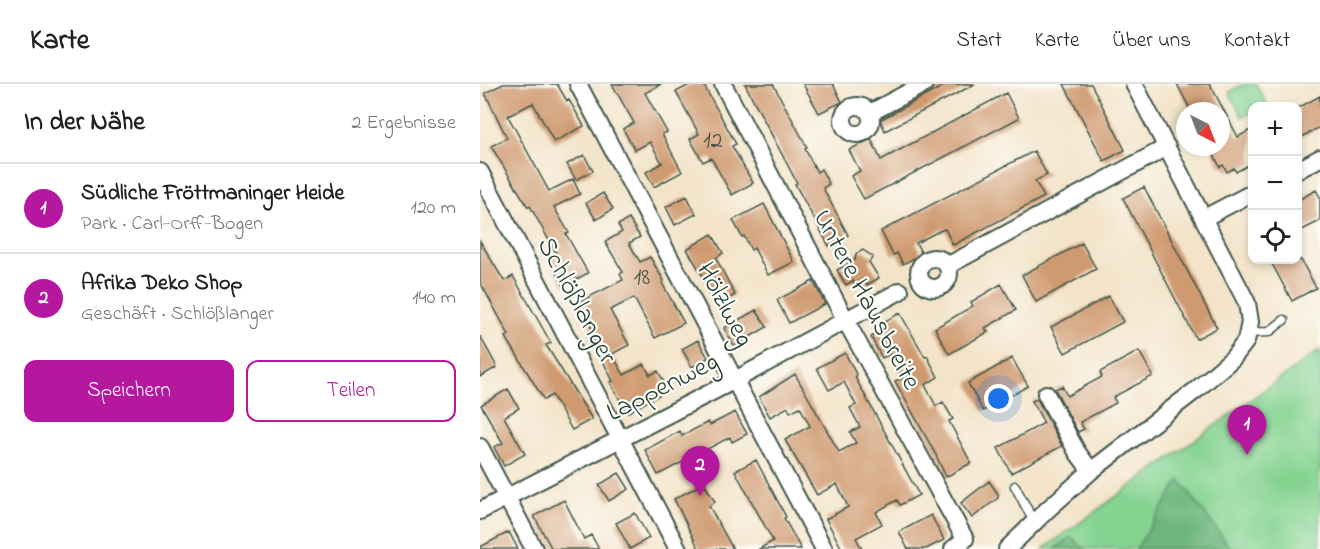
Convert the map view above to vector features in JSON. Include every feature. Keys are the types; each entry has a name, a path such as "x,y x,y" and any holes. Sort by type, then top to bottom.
{"street":[{"name":"Hölzlweg","path":"578,84 824,549"},
{"name":"Untere Hausbreite","path":"723,84 959,544"},
{"path":"870,113 924,84"},
{"path":"1007,549 1091,471 1196,390 1233,358 1246,341 1250,322 1247,303 1134,84"},
{"path":"947,266 1167,147"},
{"path":"1302,168 1320,158"},
{"name":"Schlößlanger","path":"480,172 678,549"},
{"path":"1204,219 1248,195"},
{"name":"Lappenweg","path":"480,511 735,380 900,291"},
{"path":"1046,394 1077,452 1091,471"},
{"path":"480,447 534,549"}],"lane":[{"path":"1247,333 1269,332 1284,320"},
{"path":"1015,486 1034,522"}],"green space":[{"path":"1244,84 1256,84 1266,102 1248,102 1248,114 1242,117 1229,92"},
{"path":"1320,350 1320,549 1043,549 1306,360"},
{"path":"1180,480 1231,549 1136,549"},
{"path":"1071,537 1085,549 1055,549"}],"building":[{"path":"503,84 557,84 584,126 554,142 533,103 508,116 549,191 573,179 580,194 554,207 588,273 564,286 549,259 557,255 530,206 528,207 491,146 507,138 485,93"},
{"path":"612,84 661,84 645,93 667,132 662,134 682,172 654,187 646,172 662,163 650,142 635,150 623,129 634,123"},
{"path":"691,84 703,84 736,144 732,146 753,183 732,195 711,158 703,162 690,139 699,134 676,92"},
{"path":"745,84 773,84 807,147 805,149 817,172 821,169 829,184 823,188 848,235 829,246"},
{"path":"803,84 833,84 842,102 819,113"},
{"path":"947,84 975,84 885,131 880,120"},
{"path":"1064,84 1091,84 1125,150 1104,161"},
{"path":"1177,84 1210,84 1220,102 1186,102"},
{"path":"1006,93 1019,118 864,199 851,176 860,171 849,150 871,139 881,160"},
{"path":"1320,96 1320,127 1302,137 1302,106"},
{"path":"1230,122 1238,137 1248,131 1248,165 1236,172 1234,168 1227,172 1223,165 1220,167 1214,156 1230,156"},
{"path":"1034,151 1047,175 1035,181 1044,197 953,245 945,229 916,243 922,254 903,264 897,253 893,255 881,231"},
{"path":"584,155 593,171 576,180 567,164"},
{"path":"1144,187 1217,328 1196,339 1123,198"},
{"path":"1316,190 1320,197 1320,221 1302,230 1302,210 1302,198"},
{"path":"603,193 613,209 596,220 586,203"},
{"path":"687,196 696,214 675,225 666,207"},
{"path":"764,204 794,262 768,275 754,248 751,250 733,220"},
{"path":"629,219 640,237 629,243 640,262 650,257 684,323 655,338 634,298 610,310 629,345 612,354 624,375 644,364 650,375 658,371 668,390 627,413 610,382 613,381 590,335 594,333 579,302 623,280 620,274 623,272 605,242 622,232 618,225"},
{"path":"712,234 723,253 716,258 735,295 716,306 707,288 709,287 687,249"},
{"path":"480,241 504,281 513,276 551,343 546,345 592,419 572,430 552,395 544,400 506,337 509,335 480,282"},
{"path":"1082,243 1096,269 1036,302 1022,275"},
{"path":"863,250 873,257 869,262 879,278 867,285 863,279 855,284 853,281 846,285 837,270 855,260 856,254"},
{"path":"1302,262 1316,288 1292,301 1272,264 1302,264"},
{"path":"813,281 825,304 789,323 777,300"},
{"path":"1001,284 1016,310 985,328 988,332 949,354 935,328 973,306 971,302"},
{"path":"1109,296 1123,322 1065,353 1051,327"},
{"path":"756,310 767,327 734,346 724,328"},
{"path":"900,313 938,377 925,385 936,406 943,402 953,419 949,421 971,463 946,477 895,381 903,378 890,354 882,358 871,337 882,331 878,325"},
{"path":"480,336 497,367 480,377"},
{"path":"698,340 708,358 692,367 682,349"},
{"path":"1139,351 1153,376 1113,397 1116,403 1080,422 1084,429 1078,432 1055,389 1062,386 1067,396 1102,377 1100,372"},
{"path":"845,353 857,376 855,377 919,495 900,505 897,500 876,512 882,524 856,538 862,549 842,549 826,519 848,507 837,484 817,495 785,440 810,426 800,407 790,412 788,407 770,417 759,397 795,374 839,452 856,443 850,432 860,427 850,408 856,405 844,382 829,390 817,368"},
{"path":"1012,358 1028,386 983,411 968,383"},
{"path":"508,389 519,408 504,417 525,454 504,466 494,447 503,443 481,405"},
{"path":"1037,399 1062,446 1011,473 998,448 1044,423 1032,401"},
{"path":"735,412 747,434 732,442 730,437 658,475 645,450 680,431 682,436 708,422 710,425"},
{"path":"756,460 801,549 759,549 773,541 735,471"},
{"path":"619,473 629,489 609,501 599,485"},
{"path":"989,481 998,494 998,498 972,518 961,503"},
{"path":"704,483 715,502 709,506 733,549 699,549 674,499"},
{"path":"564,500 584,539 591,535 599,549 552,549 534,516"},
{"path":"635,513 649,538 630,549 616,523"},
{"path":"931,515 944,540 926,549 908,549 899,532"},
{"path":"509,532 518,549 480,549 480,547"}],"place":[{"name":"Südliche Fröttmaninger Heide","path":"1247,455"},
{"name":"Afrika Deko Shop","path":"700,496"}]}
